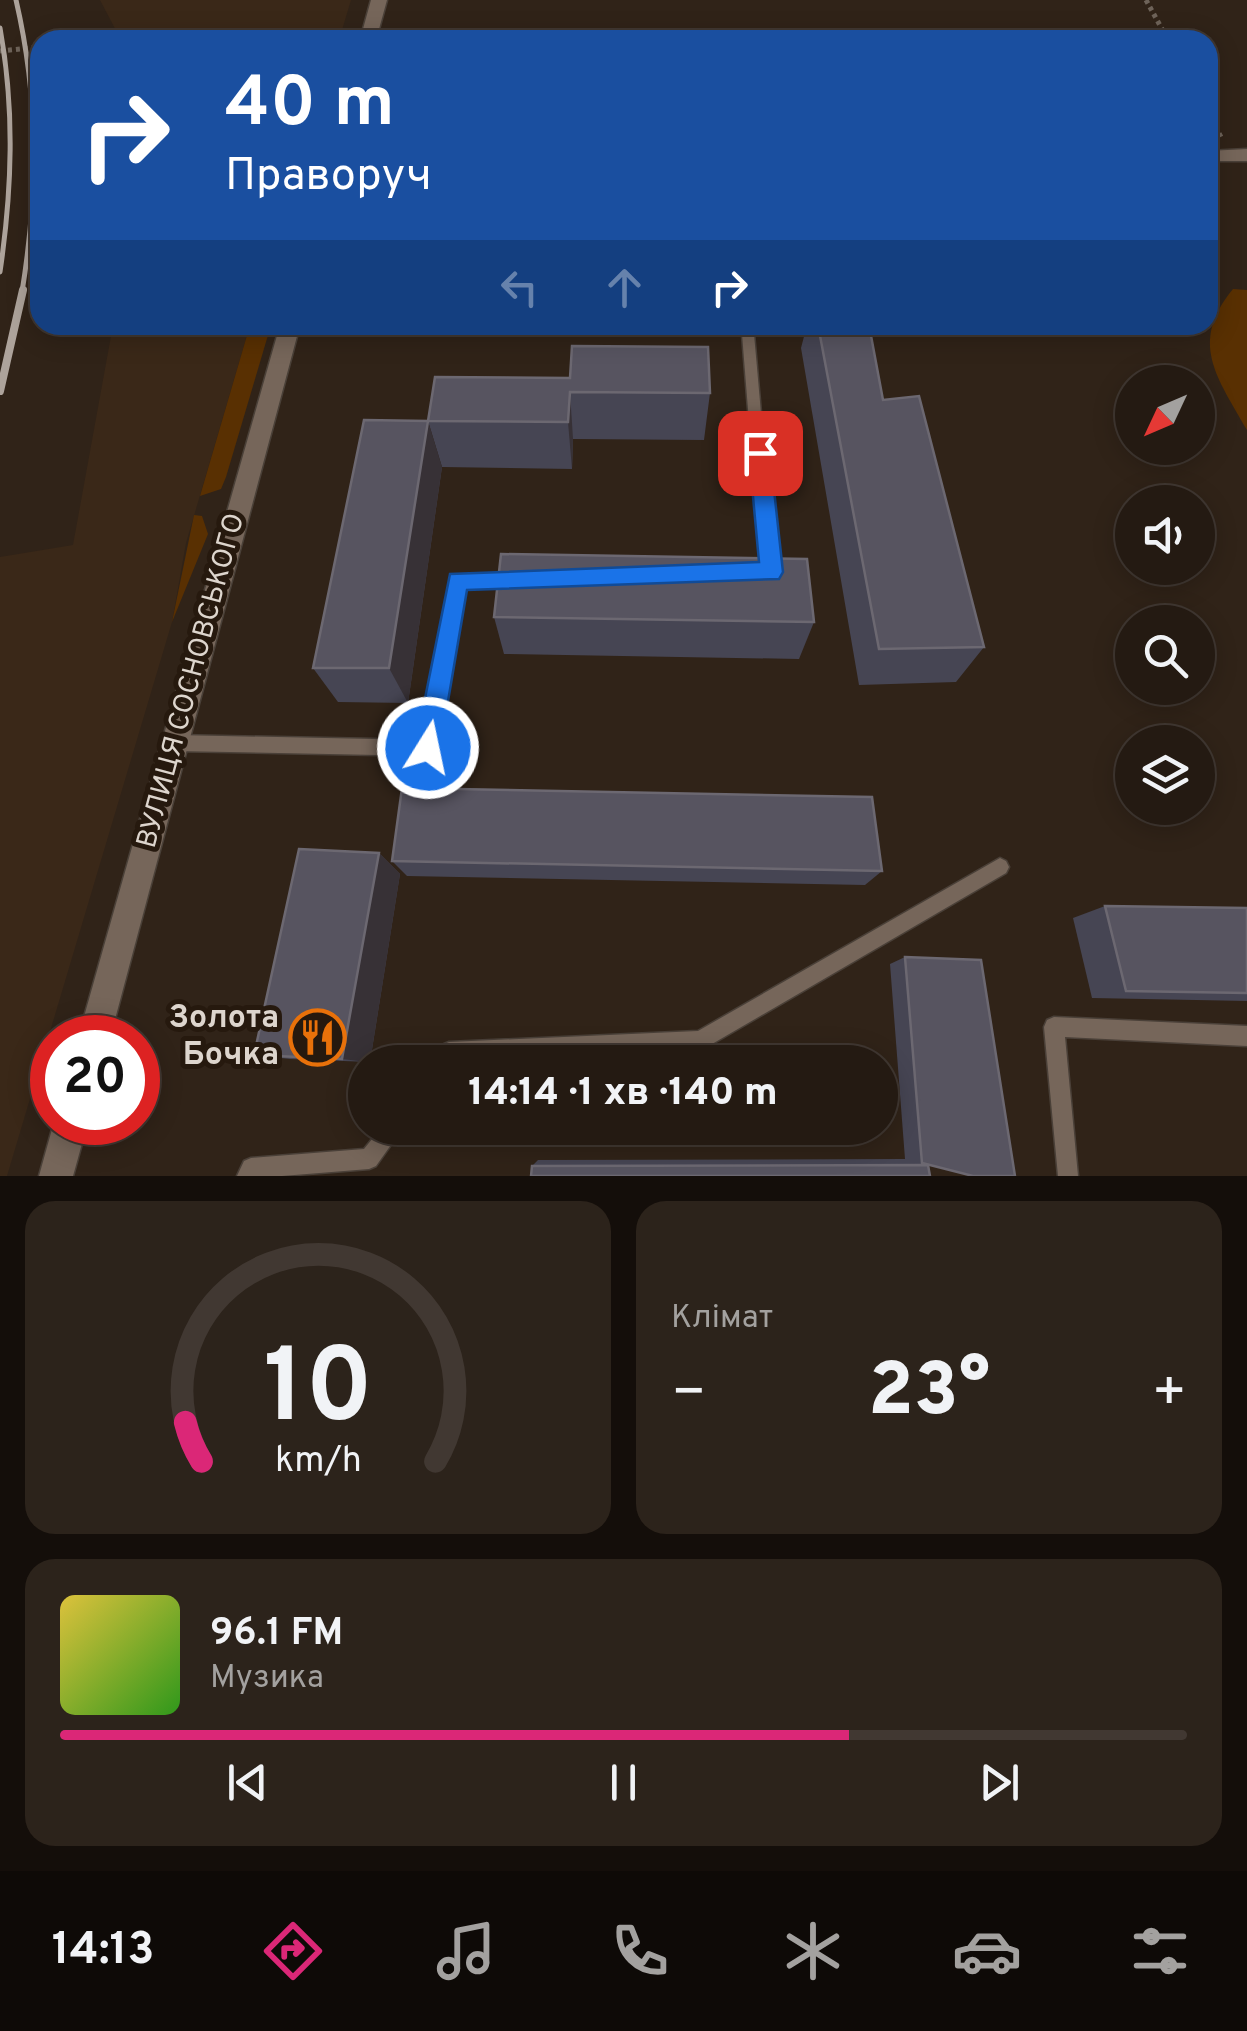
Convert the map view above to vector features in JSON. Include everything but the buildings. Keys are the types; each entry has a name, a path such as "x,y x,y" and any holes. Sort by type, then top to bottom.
{"street":[{"path":"371,30 379,0"},
{"path":"1218,156 1247,156"},
{"name":"ВУЛИЦЯ СОСНОВСЬКОГО","path":"100,1015 287,335"},
{"path":"56,1176 65,1145"}],"lane":[{"path":"748,335 771,572 752,572"},
{"path":"175,744 428,748 458,581 536,579"},
{"path":"595,1045 700,1040 1000,868"},
{"path":"1068,1176 1054,1026 1247,1036"},
{"path":"246,1176 251,1168 369,1159 380,1145"}],"path":[{"path":"1146,0 1162,30"},
{"path":"0,51 30,47"}],"shaded area":[{"path":"100,0 351,0 342,30 116,30"},
{"path":"1233,289 1247,290 1247,430 1212,360 1211,335 1218,335 1218,311"},
{"path":"111,335 247,335 186,543 172,622 55,1015 30,1015 30,1099 7,1176 0,1176 0,557 73,545"},
{"path":"247,335 268,335 221,489 200,496"},
{"path":"194,515 202,516 208,534 172,622"}],"railway":[{"path":"16,0 30,85"},
{"path":"0,28 10,150 0,272"},
{"path":"22,292 30,227"},
{"path":"0,391 23,290"}],"place":[{"name":"Золота Бочка","path":"318,1037"}],"route":[{"path":"428,748 458,581 771,572 760,453"}]}
